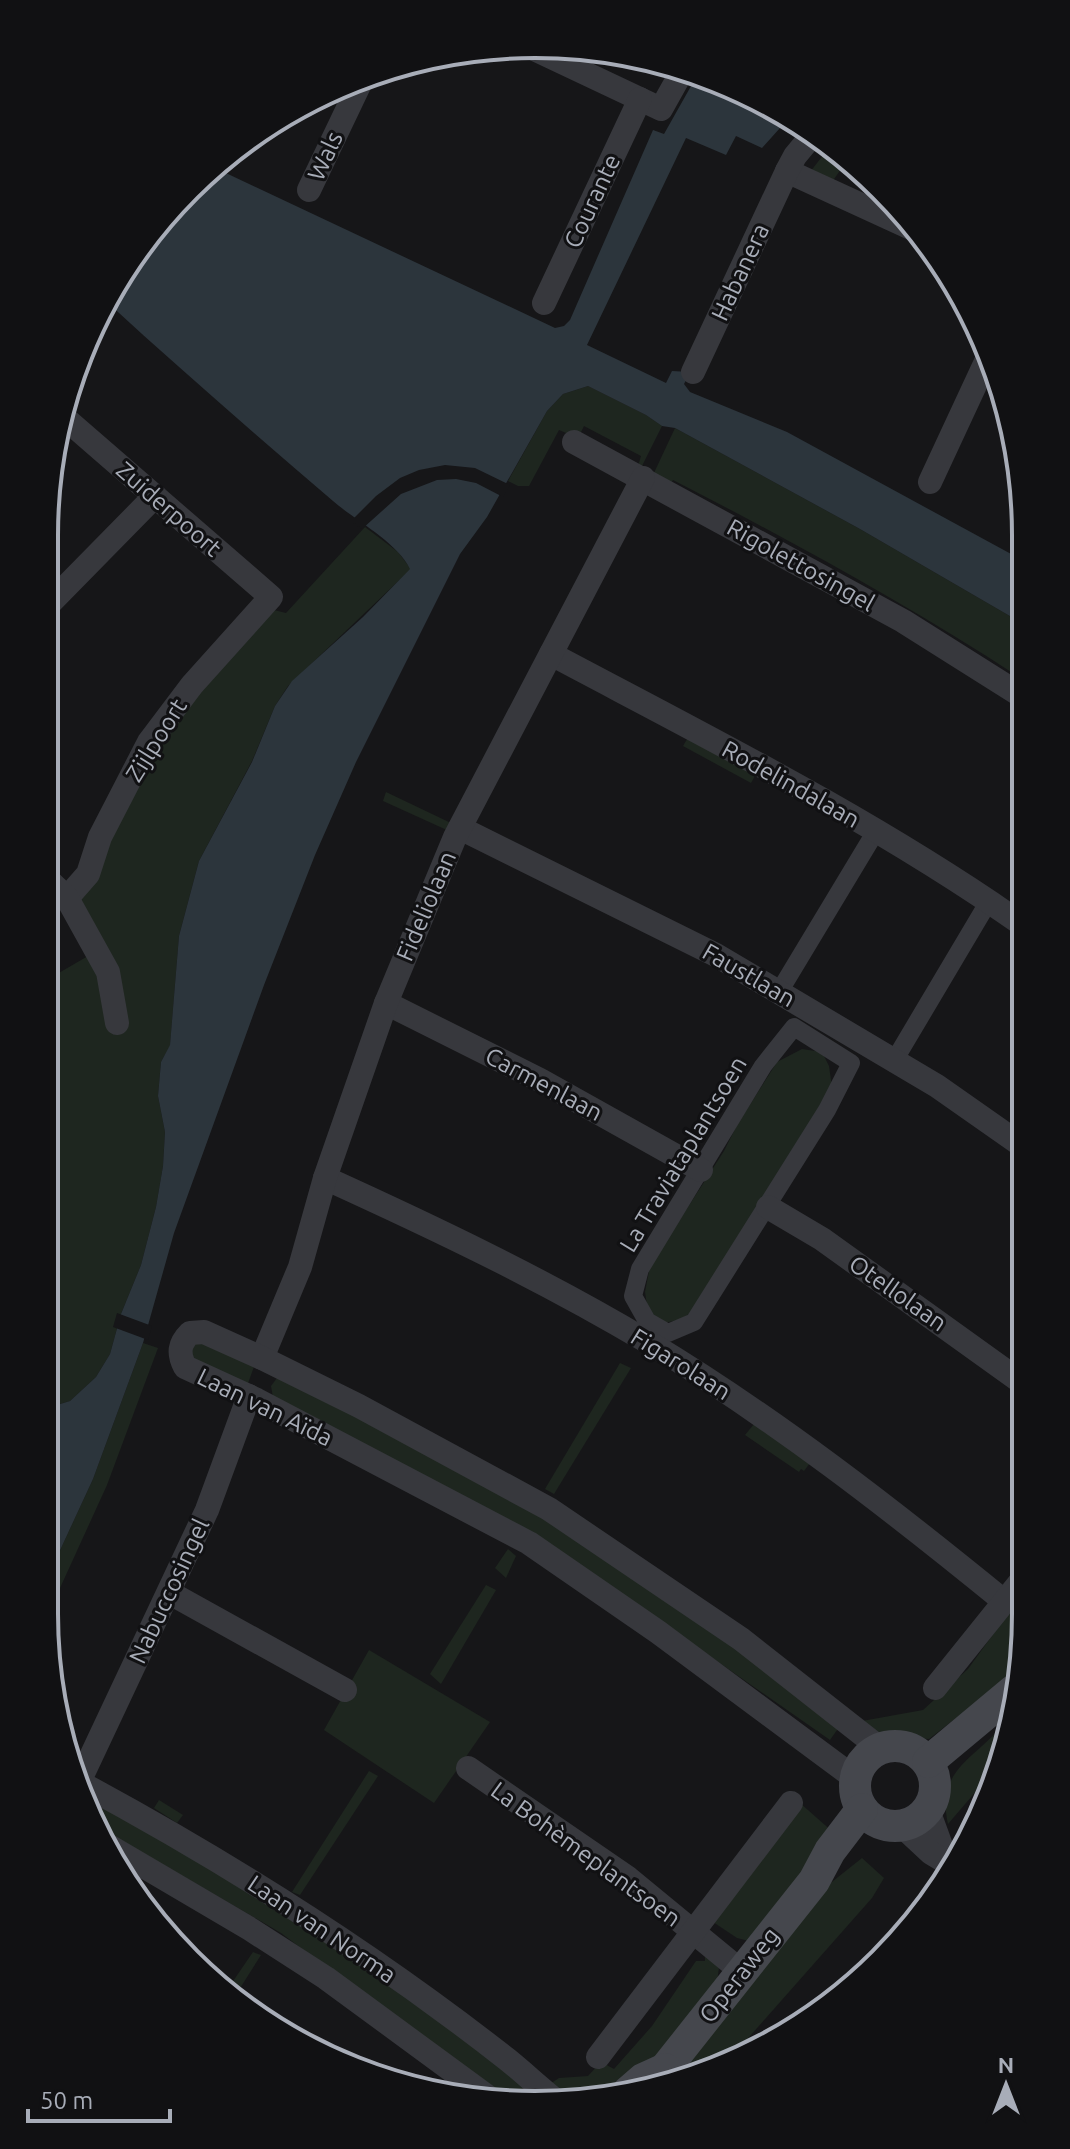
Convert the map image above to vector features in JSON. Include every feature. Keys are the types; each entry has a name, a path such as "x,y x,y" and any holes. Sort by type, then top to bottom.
{"main road":[{"path":"928,1762 1004,1698"},
{"path":"909,1748 928,1762 936,1783 935,1795 886,1809 866,1759 881,1749 909,1748"},
{"name":"Operaweg","path":"664,2073 814,1881 830,1851 886,1809"}],"street":[{"path":"554,59 661,109 677,80"},
{"name":"Wals","path":"309,190 355,93"},
{"name":"Courante","path":"544,303 640,99"},
{"name":"Habanera","path":"693,372 787,171 806,143"},
{"path":"787,171 894,220"},
{"path":"930,482 982,369"},
{"name":"Zuiderpoort","path":"71,424 271,597"},
{"name":"Rigolettosingel","path":"574,442 903,621 1012,690"},
{"name":"Fideliolaan","path":"262,1358 300,1267 325,1178 386,1003 460,828 643,478"},
{"path":"58,595 155,496"},
{"name":"Zijlpoort","path":"67,898 88,874 100,837 149,742 192,685 271,597"},
{"name":"Rodelindalaan","path":"551,654 876,831 1012,917"},
{"name":"Faustlaan","path":"460,828 716,955 937,1086 1012,1139"},
{"path":"779,992 876,831"},
{"path":"58,889 67,898 108,972 117,1023"},
{"path":"894,1061 989,901"},
{"name":"Carmenlaan","path":"386,1003 540,1080 701,1170"},
{"name":"La Traviataplantsoen","path":"794,1027 851,1063 768,1207 694,1322 668,1333 647,1321 633,1296 640,1269 701,1170 763,1066 794,1027"},
{"name":"Figarolaan","path":"325,1178 488,1255 649,1343 730,1394 825,1463 1005,1602"},
{"name":"Otellolaan","path":"768,1207 822,1239 1012,1375"},
{"name":"Laan van Aïda","path":"881,1749 741,1639 549,1509 359,1406 262,1358 204,1332 190,1333 182,1341 179,1352 185,1367 249,1396 529,1543 658,1632 886,1809 931,1853 943,1860"},
{"name":"Nabuccosingel","path":"83,1768 170,1593 207,1510 249,1396"},
{"path":"170,1593 345,1690"},
{"path":"935,1688 1012,1593"},
{"name":"La Bohèmeplantsoen","path":"468,1768 628,1878 741,1971"},
{"name":"Laan van Norma","path":"91,1789 296,1909 465,2027 544,2091"},
{"path":"598,2057 791,1803"},
{"name":"Laan van Norma","path":"124,1855 326,1978 475,2087"}],"shaded area":[{"path":"692,84 746,107 781,127 762,148 736,136 726,155 686,138 587,345 666,383 672,371 690,372 684,384 690,392 787,432 1012,555 1012,617 860,529 675,428 662,426 588,386 563,394 547,411 487,517 460,554 356,762 315,855 174,1233 143,1343 93,1479 58,1555 58,1405 70,1401 96,1377 110,1354 121,1314 141,1265 163,1166 165,1132 158,1096 161,1062 170,1045 179,936 199,861 252,762 275,706 292,681 363,617 410,569 386,541 333,501 115,309 138,270 176,220 225,172 555,328 564,326 570,320 653,130 664,134"},
{"path":"823,155 841,169 832,182 810,172"},
{"path":"588,386 662,426 641,468 638,466 641,456 584,426 578,438 559,430 529,486 518,486 508,481 547,411 563,394"},
{"path":"675,428 860,529 1012,617 1012,673 894,600 806,551 673,480 670,485 653,475"},
{"path":"365,527 398,552 411,569 288,686 275,706 252,761 199,861 179,936 170,1046 161,1062 158,1096 165,1132 163,1166 141,1265 121,1314 110,1354 96,1377 70,1401 58,1405 58,973 88,956 75,899 178,713 274,610 286,613"},
{"path":"689,736 756,774 751,783 683,746"},
{"path":"386,792 453,824 449,831 383,801"},
{"path":"802,1049 822,1052 829,1066 832,1087 701,1304 683,1319 664,1323 648,1312 645,1292 650,1266 777,1062"},
{"path":"194,1341 256,1361 246,1389 193,1362 188,1346"},
{"path":"143,1343 158,1348 107,1485 58,1592 58,1555 93,1479"},
{"path":"620,1363 631,1368 554,1494 545,1489"},
{"path":"282,1376 546,1515 842,1723 830,1740 542,1539 273,1397 271,1386"},
{"path":"754,1424 810,1463 804,1471 801,1469 799,1472 745,1435"},
{"path":"508,1549 516,1556 506,1578 495,1568"},
{"path":"486,1585 496,1590 441,1684 430,1674"},
{"path":"1012,1608 1008,1678 929,1739 880,1736 862,1721 923,1710 968,1669"},
{"path":"369,1650 490,1722 434,1803 324,1730"},
{"path":"998,1730 980,1787 948,1824 946,1805 953,1777"},
{"path":"369,1771 378,1776 300,1895 292,1892"},
{"path":"96,1800 292,1918 454,2027 532,2091 486,2088 281,1933 113,1835"},
{"path":"159,1800 183,1815 177,1823 154,1808"},
{"path":"800,1803 834,1833 749,1941 737,1938 710,1920"},
{"path":"862,1858 884,1878 872,1898 744,2043 683,2067 813,1897"},
{"path":"705,1951 719,1968 715,1986 683,2027 631,2081 566,2090 555,2090 547,2086 559,2078 588,2076 601,2062 614,2069 652,2026 696,1961 705,1961"},
{"path":"253,1952 261,1955 240,1988 232,1982"}],"pier":[{"path":"445,465 475,468 510,485 503,497 476,483 456,479 437,480 401,494 362,529 351,521 400,478 419,470"},
{"path":"117,1313 152,1326 148,1340 113,1327"}]}
